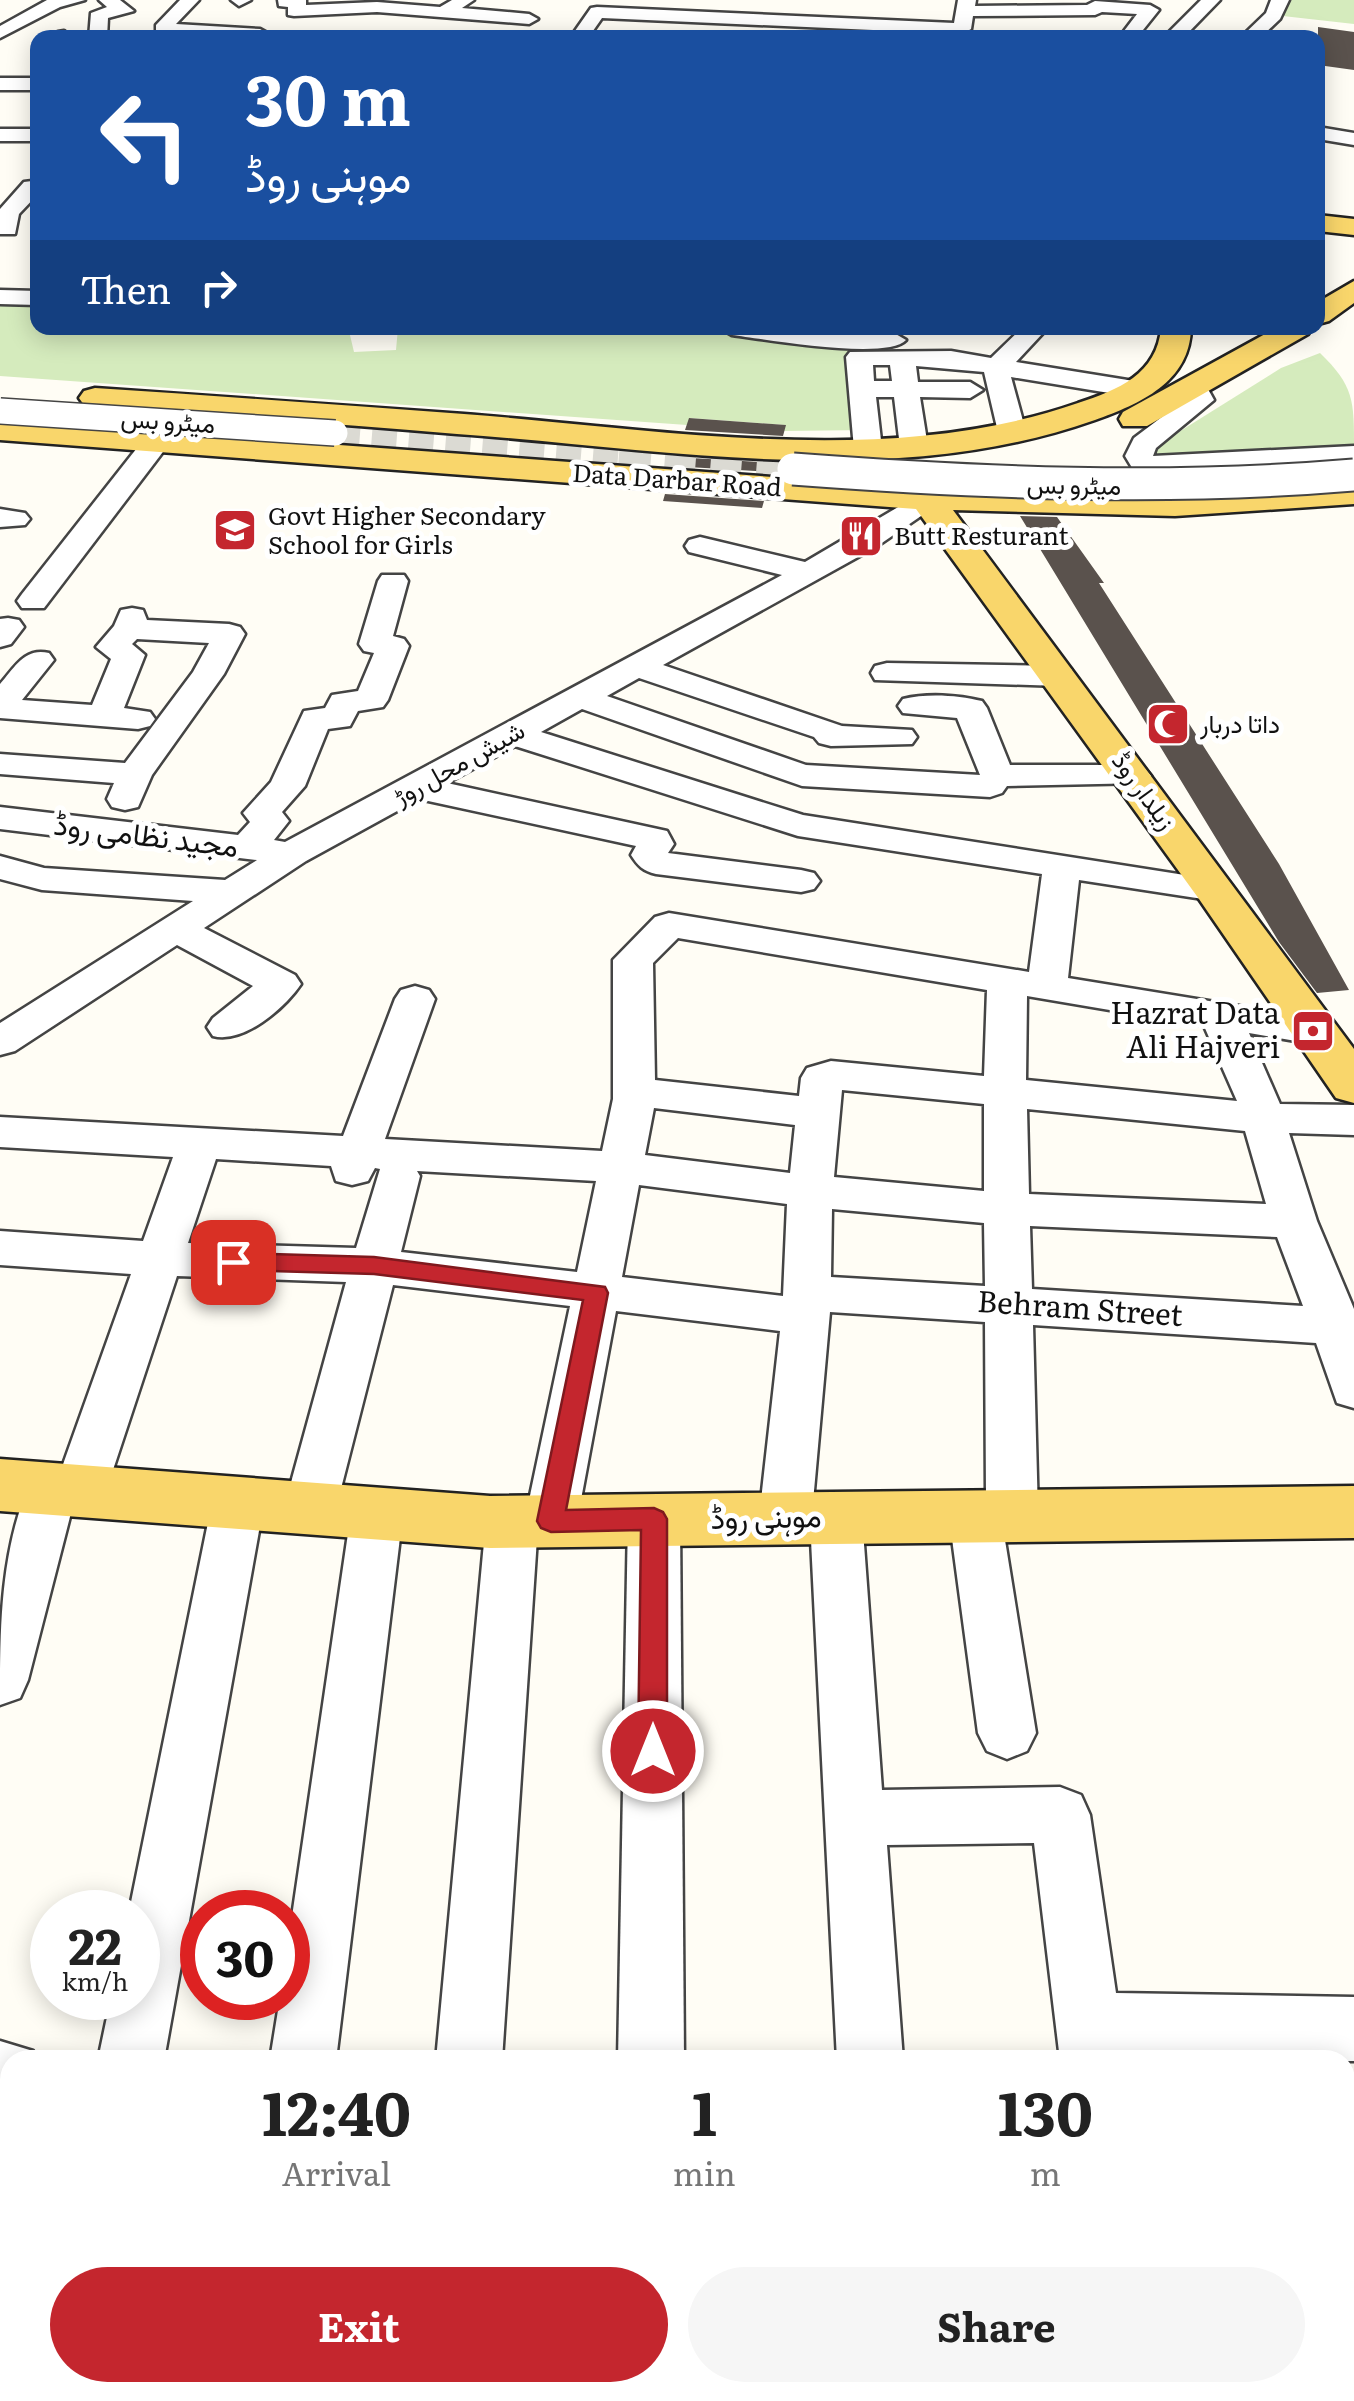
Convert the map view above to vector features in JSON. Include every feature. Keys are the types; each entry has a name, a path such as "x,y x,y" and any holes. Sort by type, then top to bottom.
{"main road":[{"path":"1325,216 1354,207"},
{"path":"1325,220 1354,227"},
{"path":"1325,309 1354,290"},
{"name":"Data Darbar Road","path":"0,393 258,408 776,448 914,447 1012,432 1083,414 1140,390 1173,356 1175,335"},
{"path":"928,500 1135,419 1285,335"},
{"path":"230,446 258,408"},
{"name":"Data Darbar Road","path":"0,430 928,500 1175,505 1354,494"},
{"name":"زیلدار روڈ","path":"928,500 1216,890 1354,1086"},
{"name":"موہنی روڈ","path":"44,1488 531,1521 1354,1512"}],"street":[{"path":"98,30 100,13 125,12 108,0"},
{"path":"165,30 190,0"},
{"path":"443,12 465,0"},
{"path":"577,2 733,28 756,26 770,8 749,7 751,0"},
{"path":"1180,30 1211,0"},
{"path":"1258,30 1274,16 1280,0"},
{"path":"285,2 299,2 294,11 374,15 444,25 440,30"},
{"path":"0,33 41,9 80,4 80,26 92,30"},
{"path":"762,21 804,28 859,28 1027,10 1055,18 1054,4 1106,23"},
{"path":"280,24 374,15 408,5 443,12 523,12 543,30"},
{"path":"804,28 826,16 821,16 824,6 836,7"},
{"path":"588,24 633,11"},
{"path":"189,30 243,15"},
{"path":"964,16 1106,23 1146,30"},
{"path":"643,30 702,23"},
{"path":"465,30 468,27"},
{"path":"0,84 30,81"},
{"path":"1325,113 1354,118"},
{"path":"0,122 5,123 0,135 30,135"},
{"path":"1325,134 1354,139"},
{"path":"0,151 11,150 10,156 30,156"},
{"path":"0,187 30,188"},
{"path":"8,242 8,214 30,193"},
{"path":"0,278 30,280"},
{"path":"0,296 30,298"},
{"path":"861,335 906,339 913,335"},
{"path":"862,389 957,390 999,378 1029,335"},
{"path":"868,449 858,357 951,359 999,378 1140,390"},
{"path":"901,358 914,447"},
{"path":"951,359 967,441"},
{"path":"999,378 1012,432"},
{"path":"1195,388 1201,400 1144,444 1139,456 1144,465 1354,454"},
{"name":"میٹرو بس","path":"0,411 335,433"},
{"path":"33,601 158,440"},
{"name":"میٹرو بس","path":"794,468 1060,485 1171,486 1354,476"},
{"name":"شیش محل روڑ","path":"0,1042 293,853 866,541 928,500"},
{"path":"700,546 809,572"},
{"path":"247,848 271,822 261,812 287,786 316,718 338,719 344,702 371,700 394,646 375,644 393,581"},
{"path":"104,716 130,655 112,648 132,620 228,634 208,674 135,774 135,781 106,832"},
{"path":"0,707 38,660"},
{"path":"636,666 828,730 831,736 970,708 996,772 1003,775 1133,776"},
{"path":"887,673 1059,676"},
{"path":"579,697 802,775 990,786"},
{"path":"0,707 138,719"},
{"path":"886,839 905,721"},
{"path":"512,734 809,827 1216,890"},
{"path":"0,764 135,774"},
{"path":"414,787 654,839 656,844 649,854 656,862 802,881"},
{"name":"مجید نظامی روڈ","path":"0,818 293,853"},
{"path":"782,943 802,881 809,827"},
{"path":"1007,1733 993,1515 1009,1304 1004,1092 1027,984 1062,865"},
{"path":"0,867 42,879 234,892"},
{"path":"470,2050 531,1521 596,1293 621,1166 634,1092 633,960 637,952 669,925 1313,1032"},
{"path":"176,928 281,984 227,1027"},
{"path":"310,1508 374,1266 369,1166 415,999"},
{"path":"1221,1019 1266,1118 1294,1221 1344,1327 1354,1389"},
{"path":"869,2050 854,1818 810,1517 806,1304 810,1191 822,1078 831,1075 1266,1118 1354,1120"},
{"path":"634,1092 818,1112"},
{"path":"0,1132 200,1141 369,1166 621,1166 810,1191 1006,1209 1294,1221"},
{"path":"0,1680 44,1488 163,1260 200,1141"},
{"name":"Behram Street","path":"0,1248 163,1260 374,1266 596,1293 806,1304 1009,1304 1344,1327"},
{"path":"133,2050 238,1503"},
{"path":"304,2050 377,1513"},
{"path":"651,2050 654,1519"},
{"path":"854,1818 1060,1815 1090,2042 1354,2029"}],"green space":[{"path":"1283,0 1354,0 1354,24 1274,15"},
{"path":"0,297 30,298 30,335 350,335 354,352 396,350 397,335 800,335 859,341 866,430 784,431 785,425 690,418 687,425 0,376"},
{"path":"1320,353 1340,375 1350,395 1354,449 1151,457 1158,445 1281,368"}],"building":[{"path":"1318,27 1354,32 1354,70 1325,66 1325,30"},
{"path":"689,418 786,425 783,436 685,430"},
{"path":"674,457 775,463 774,472 671,466"},
{"path":"665,494 764,501 762,508 663,501"},
{"name":"داتا دربار","path":"1020,516 1057,517 1104,583 1099,583 1279,864 1349,990 1317,993 1279,942"}],"tunnel":[{"path":"335,433 651,458"},
{"path":"619,455 793,469"}],"place":[{"name":"Govt Higher Secondary School for Girls","path":"235,530"},
{"name":"Butt Resturant","path":"861,536"},
{"name":"داتا دربار","path":"1168,724"},
{"name":"Hazrat Data Ali Hajveri","path":"1313,1031"}],"route":[{"path":"233,1262 374,1266 596,1293 551,1521 654,1519 653,1751"}]}
